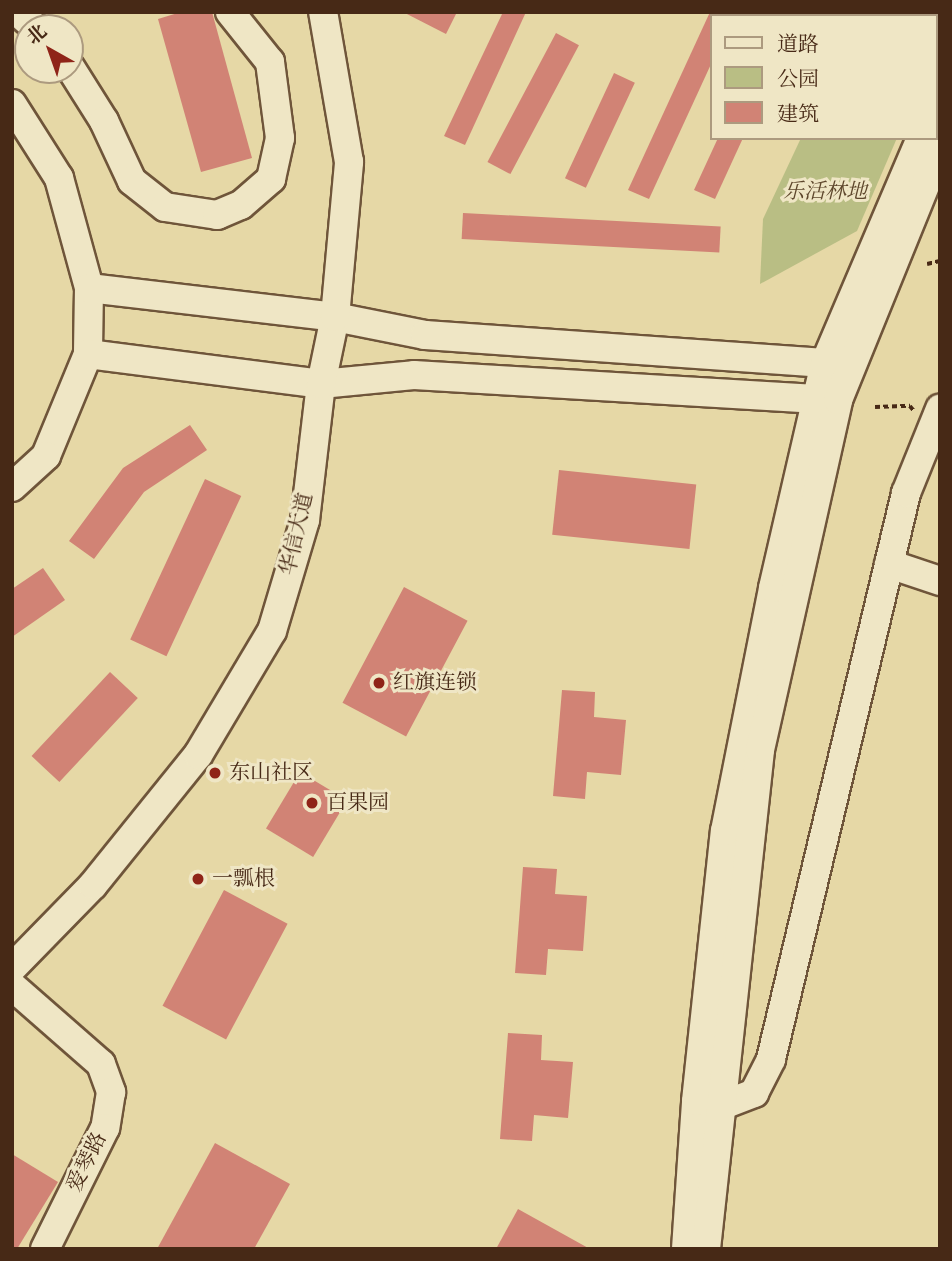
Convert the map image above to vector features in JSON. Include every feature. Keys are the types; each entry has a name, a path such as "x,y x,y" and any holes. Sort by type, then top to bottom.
{"street":[{"path":"81,84 104,121 132,181 165,207 217,215 241,205 271,179 280,138 270,62 230,12"},
{"name":"华信大道","path":"12,968 93,886 198,755 272,631 304,520 321,384 334,317 349,162 323,12"},
{"path":"12,104 59,178 89,288 88,354 46,456 12,488"},
{"path":"686,1249 696,1101 725,831 837,364 920,140"},
{"path":"837,364 940,149"},
{"path":"89,288 334,317 425,335 837,364"},
{"path":"88,354 321,384 414,375 828,399"},
{"path":"706,1249 718,1107 760,750 828,399"},
{"path":"718,1107 754,1093 771,1059 906,493 934,421"},
{"path":"888,564 940,581"},
{"name":"爱琴路","path":"12,986 101,1064 111,1092 105,1128 44,1249"}],"path":[{"path":"927,264 940,261"},
{"path":"875,407 910,406 934,421"}],"green space":[{"path":"940,12 940,41 938,45 938,14 860,14"},
{"name":"乐活林地","path":"800,140 896,140 857,231 760,284 763,219"}],"building":[{"path":"181,12 212,12 252,158 201,172 158,19"},
{"path":"403,12 457,12 446,34"},
{"path":"503,12 526,12 465,145 444,136"},
{"path":"710,12 710,66 649,199 628,190"},
{"path":"556,33 579,45 510,174 487,162"},
{"path":"614,73 635,83 586,188 565,178"},
{"path":"717,140 742,140 715,199 694,190"},
{"path":"463,213 721,227 719,252 462,239"},
{"path":"190,425 207,450 144,492 94,559 69,541 123,468"},
{"path":"559,470 696,484 689,549 552,535"},
{"path":"205,479 241,496 166,656 130,639"},
{"path":"43,568 65,600 12,637 12,589"},
{"path":"404,587 468,621 406,736 342,703"},
{"path":"110,672 138,698 59,782 32,756"},
{"path":"562,690 595,692 594,717 626,720 621,775 587,772 585,799 553,796"},
{"path":"300,772 347,800 313,857 266,829"},
{"path":"523,867 557,869 555,894 587,896 583,951 548,949 546,975 515,973"},
{"path":"224,890 288,924 226,1039 162,1006"},
{"path":"508,1033 542,1035 541,1060 573,1062 568,1118 534,1115 532,1141 500,1139"},
{"path":"215,1143 290,1184 254,1249 157,1249"},
{"path":"12,1154 58,1182 17,1249 12,1249"},
{"path":"518,1209 590,1249 496,1249"}],"place":[{"name":"红旗连锁","path":"379,683"},
{"name":"东山社区","path":"215,773"},
{"name":"百果园","path":"312,803"},
{"name":"一瓢根","path":"198,879"}]}
